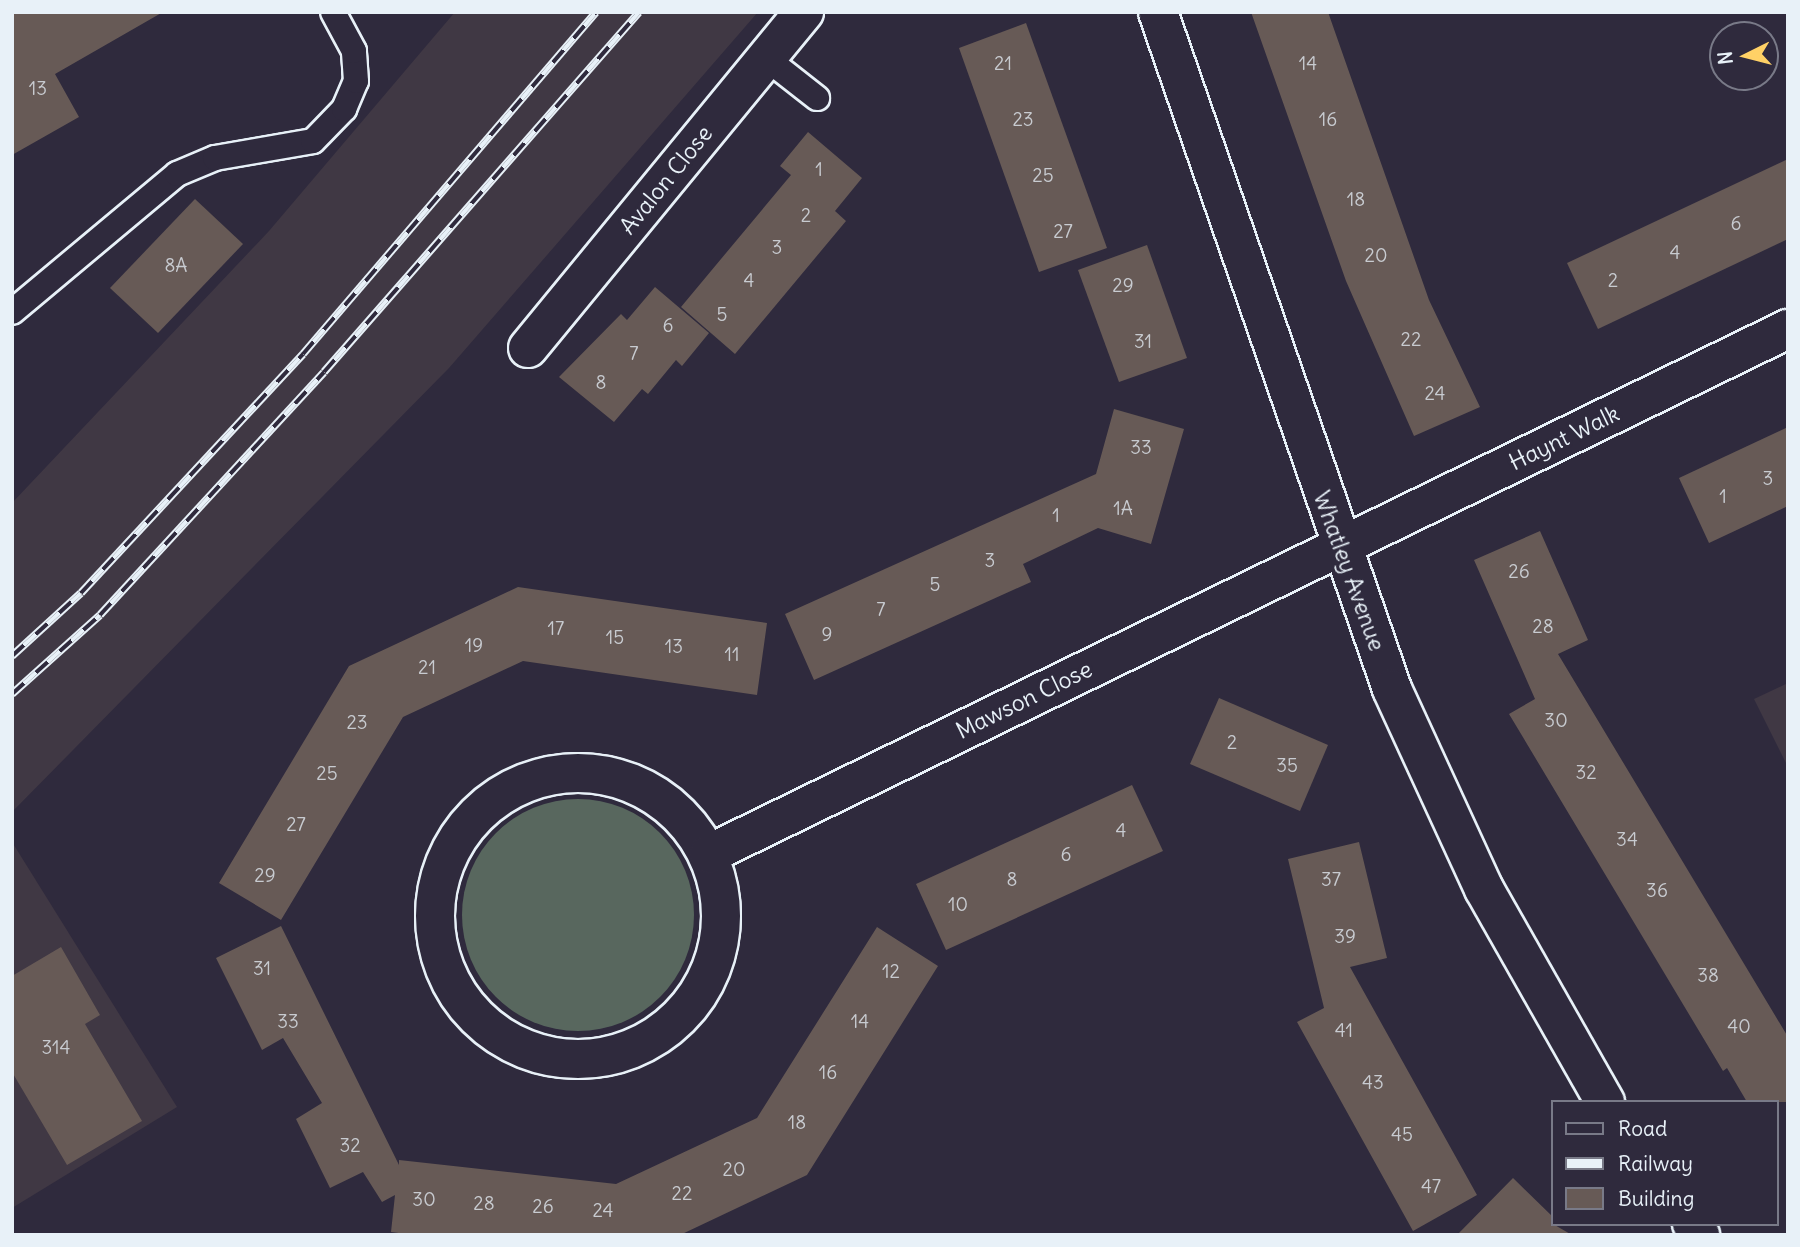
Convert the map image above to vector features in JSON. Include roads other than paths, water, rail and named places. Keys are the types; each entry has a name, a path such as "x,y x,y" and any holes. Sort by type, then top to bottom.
{"street":[{"name":"Avalon Close","path":"528,348 804,12"},
{"name":"Whatley Avenue","path":"1158,12 1340,546 1428,772 1546,1006 1604,1100"},
{"name":"Haynt Walk","path":"1340,546 1788,329"},
{"name":"Mawson Close","path":"709,854 1340,546"},
{"path":"559,773 604,774 637,785 683,816 709,854 722,902 718,952 697,997 662,1033 618,1055 568,1060 532,1051 479,1020 449,980 436,937 436,891 451,848 478,811 516,786 559,773"}],"lane":[{"path":"12,312 177,174 215,159 313,141 344,109 356,81 354,51 333,12"},
{"path":"766,58 817,98"}],"railway":[{"path":"12,656 81,593 303,354 596,12"},
{"path":"12,694 100,615 324,372 639,12"}]}
